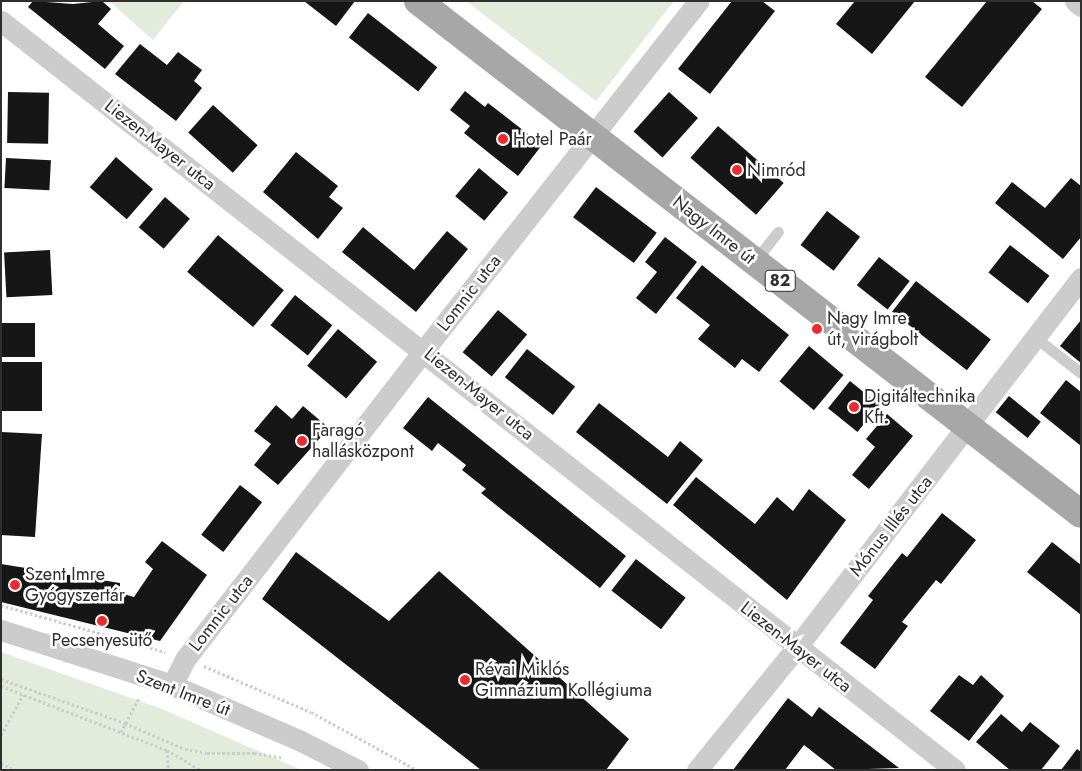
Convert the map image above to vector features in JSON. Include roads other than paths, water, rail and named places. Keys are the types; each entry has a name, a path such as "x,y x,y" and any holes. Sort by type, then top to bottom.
{"main road":[{"name":"Nagy Imre út","path":"418,1 1081,514"}],"street":[{"name":"Lomnic utca","path":"172,685 186,658 424,350 699,1"},
{"path":"1075,1 1081,6"},
{"path":"1,44 2,22"},
{"name":"Liezen-Mayer utca","path":"2,22 424,350 796,648 955,770"},
{"name":"Mónus Illés utca","path":"697,770 796,648 1081,278"},
{"name":"Szent Imre út","path":"1,630 172,685 301,741 358,770"}],"lane":[{"path":"755,261 778,232"},
{"path":"1036,338 1081,373"}],"place":[{"name":"Hotel Paár","path":"503,139"},
{"name":"Nimród","path":"737,170"},
{"name":"Nagy Imre út, virágbolt","path":"817,329"},
{"name":"Digitáltechnika Kft.","path":"854,407"},
{"name":"Faragó hallásközpont","path":"302,441"},
{"name":"Szent Imre Gyógyszertár","path":"15,585"},
{"name":"Pecsenyesütő","path":"102,621"},
{"name":"Révai Miklós Gimnázium Kollégiuma","path":"465,680"}]}
